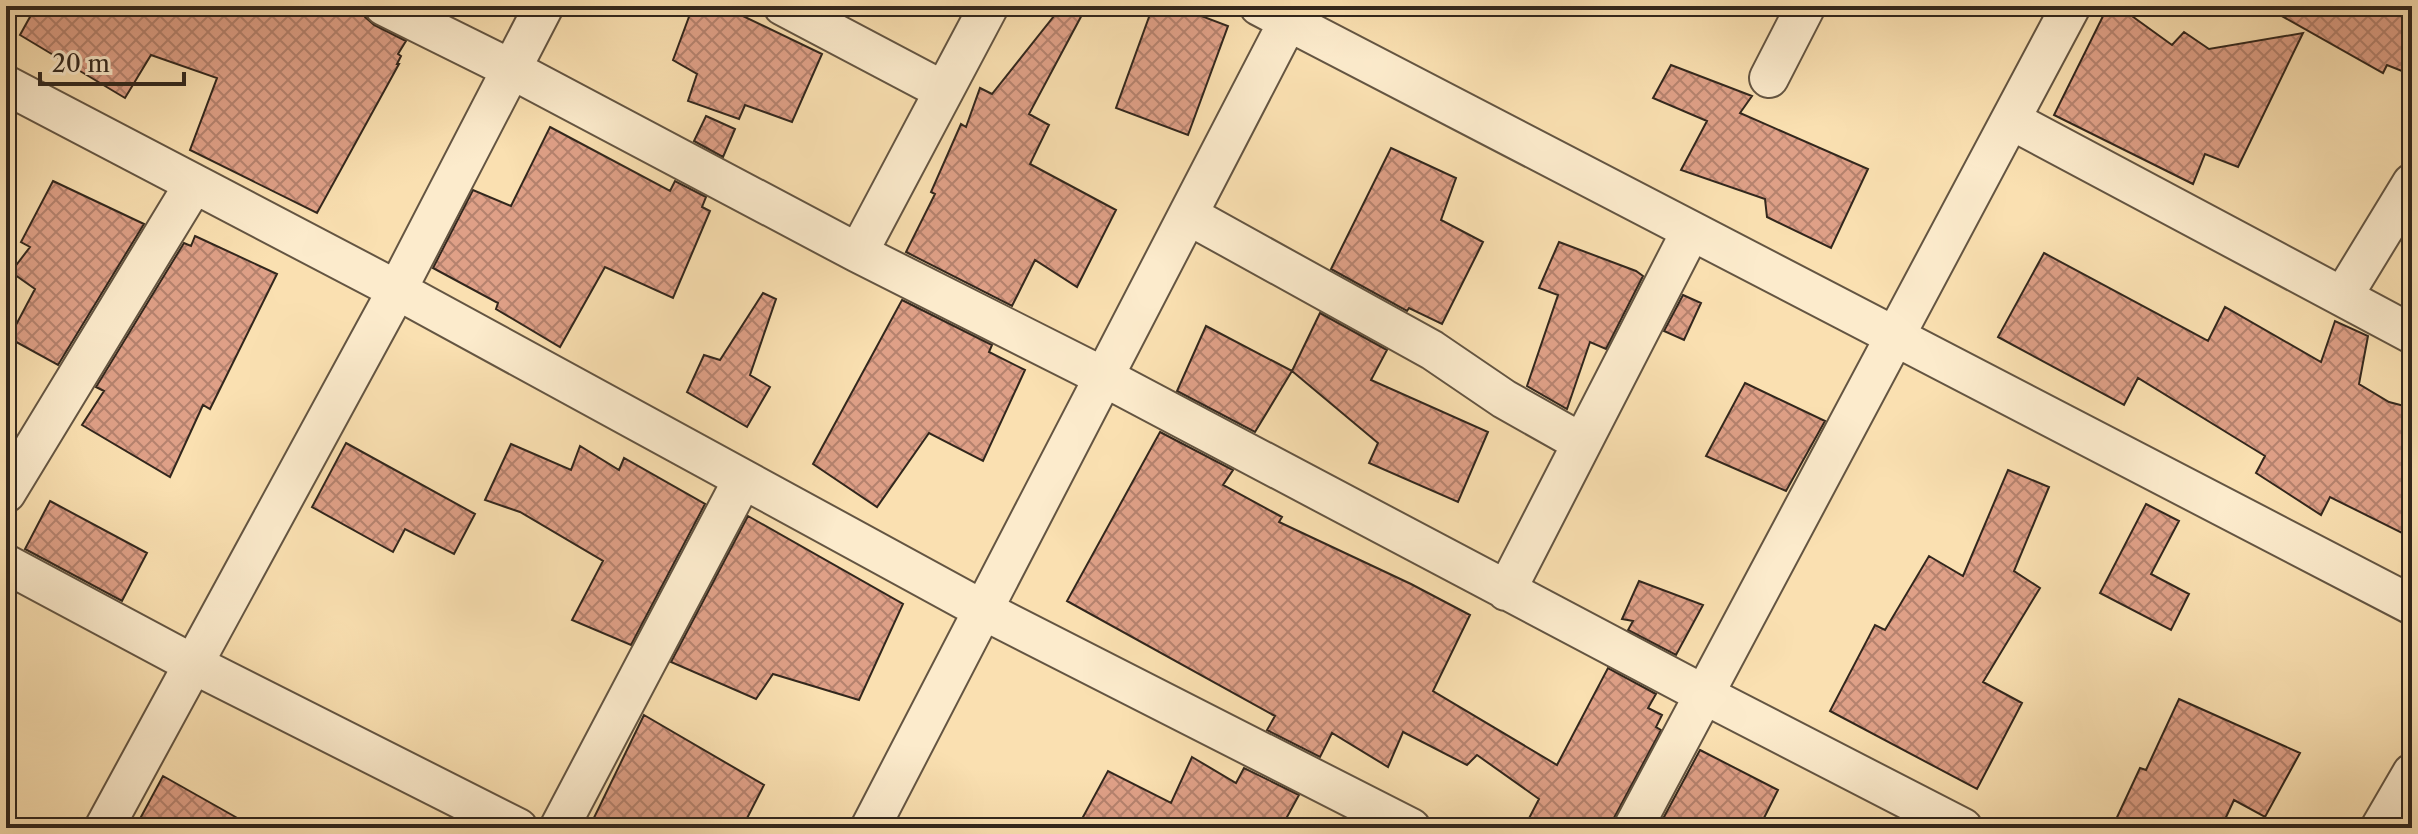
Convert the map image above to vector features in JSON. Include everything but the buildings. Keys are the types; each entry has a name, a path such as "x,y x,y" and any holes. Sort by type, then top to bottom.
{"street":[{"path":"384,6 511,69 858,253 1104,377 1506,591 1963,828"},
{"path":"104,828 397,290 544,6"},
{"path":"783,6 944,91"},
{"path":"858,253 989,6"},
{"path":"1769,78 1806,6"},
{"path":"1633,828 2071,6"},
{"path":"870,828 1188,215 1281,11 1691,231 2412,605"},
{"path":"6,85 397,290 983,610 1411,828"},
{"path":"2011,120 2412,334"},
{"path":"2343,296 2412,183"},
{"path":"6,493 194,184"},
{"path":"1188,215 1432,350 1504,399 1582,443"},
{"path":"1506,591 1691,231"},
{"path":"559,828 743,479"},
{"path":"6,564 193,664 518,828"},
{"path":"2380,828 2412,773"}]}
